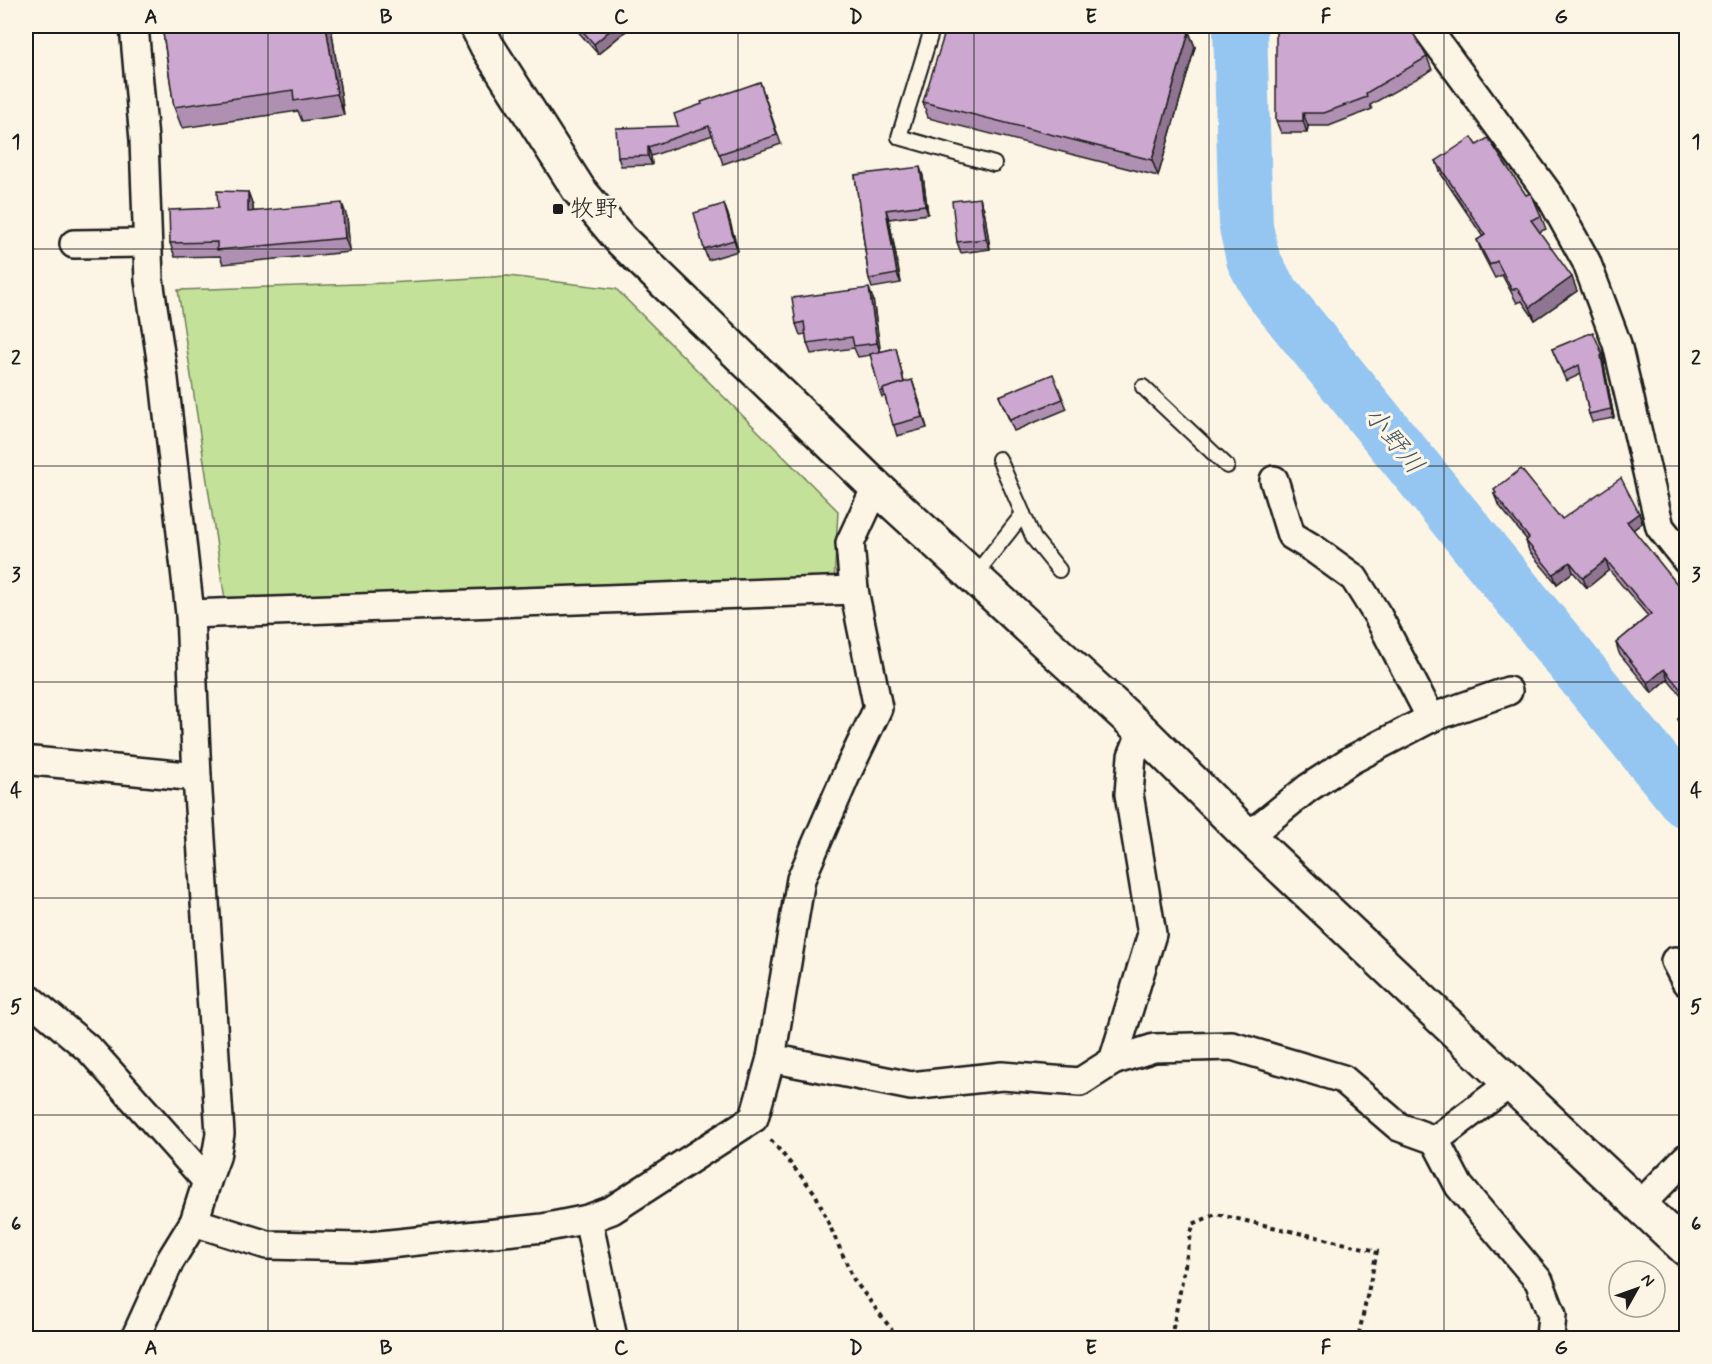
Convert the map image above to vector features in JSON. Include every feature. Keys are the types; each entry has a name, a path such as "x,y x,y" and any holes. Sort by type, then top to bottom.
{"street":[{"path":"134,26 144,141 149,280 164,379 190,614 197,777 220,1134 216,1157 194,1222 170,1261 135,1338"},
{"path":"477,26 487,46 579,190 621,240 876,487 1142,731 1248,836 1512,1082 1686,1249"},
{"path":"1425,26 1550,196 1586,261 1617,344 1660,527 1686,560"},
{"path":"74,244 147,243"},
{"path":"1274,480 1291,535 1354,578 1378,616 1431,718"},
{"path":"194,1222 267,1245 360,1247 543,1228 588,1219 612,1210 754,1118 771,1058 801,879 878,708 854,590 850,543 876,487"},
{"path":"190,614 854,590"},
{"path":"1248,836 1308,788 1351,760 1431,718 1508,691"},
{"path":"1113,1061 1152,934 1129,794 1132,756 1142,731"},
{"path":"33,761 197,777"},
{"path":"26,996 91,1051 207,1180"},
{"path":"771,1058 911,1086 1002,1076 1080,1082 1113,1061 1154,1048 1232,1046 1343,1079 1399,1127 1435,1140 1459,1186 1539,1281 1552,1315 1550,1338"},
{"path":"1435,1140 1512,1082"},
{"path":"1640,1204 1686,1158"},
{"path":"588,1219 613,1338"}],"lane":[{"path":"933,26 899,137 994,164"},
{"path":"1143,387 1227,466"},
{"path":"999,459 1034,539 1059,570"},
{"path":"974,576 1023,514"}],"path":[{"path":"754,1118 814,1193 854,1280 898,1338"},
{"path":"1171,1338 1193,1224 1216,1214 1377,1251 1358,1338"}],"green space":[{"path":"508,276 616,289 838,511 834,583 226,606 178,290 388,283"}],"building":[{"path":"162,26 326,26 337,94 294,101 293,90 174,107"},
{"path":"578,26 615,26 594,44"},
{"path":"947,26 1175,26 1189,32 1152,160 923,102"},
{"path":"1286,26 1409,26 1427,57 1366,93 1367,97 1324,113 1303,113 1303,121 1276,121 1276,28 1286,28"},
{"path":"760,82 777,135 719,154 709,126 648,147 648,156 618,157 616,128 678,126 674,114 702,104 701,102"},
{"path":"1472,137 1477,145 1488,138 1526,195 1531,193 1541,216 1531,220 1572,277 1530,307 1517,288 1512,290 1497,261 1490,265 1477,240 1485,235 1436,161"},
{"path":"920,167 925,205 886,210 897,274 869,279 855,175"},
{"path":"217,191 248,192 248,212 342,203 345,238 217,250 217,242 170,243 169,210 218,208"},
{"path":"980,198 986,239 957,242 952,201"},
{"path":"724,204 734,240 704,249 694,213"},
{"path":"869,288 877,343 854,346 852,337 807,343 804,322 796,324 792,298"},
{"path":"1593,332 1602,353 1611,409 1589,414 1579,365 1563,373 1552,349"},
{"path":"896,348 904,383 880,392 870,354"},
{"path":"1053,374 1063,399 1010,420 999,396"},
{"path":"912,380 923,417 893,425 883,389"},
{"path":"1521,469 1562,519 1621,478 1639,513 1627,522 1686,593 1686,696 1664,669 1648,683 1616,643 1651,614 1606,560 1583,578 1570,562 1553,574 1526,541 1529,538 1494,494 1496,493 1494,490"},
{"path":"1686,712 1686,728 1678,719"}],"waterway":[{"name":"小野川","path":"1240,26 1246,227 1253,259 1269,289 1686,801"}],"place":[{"name":"牧野","path":"558,209"}]}
